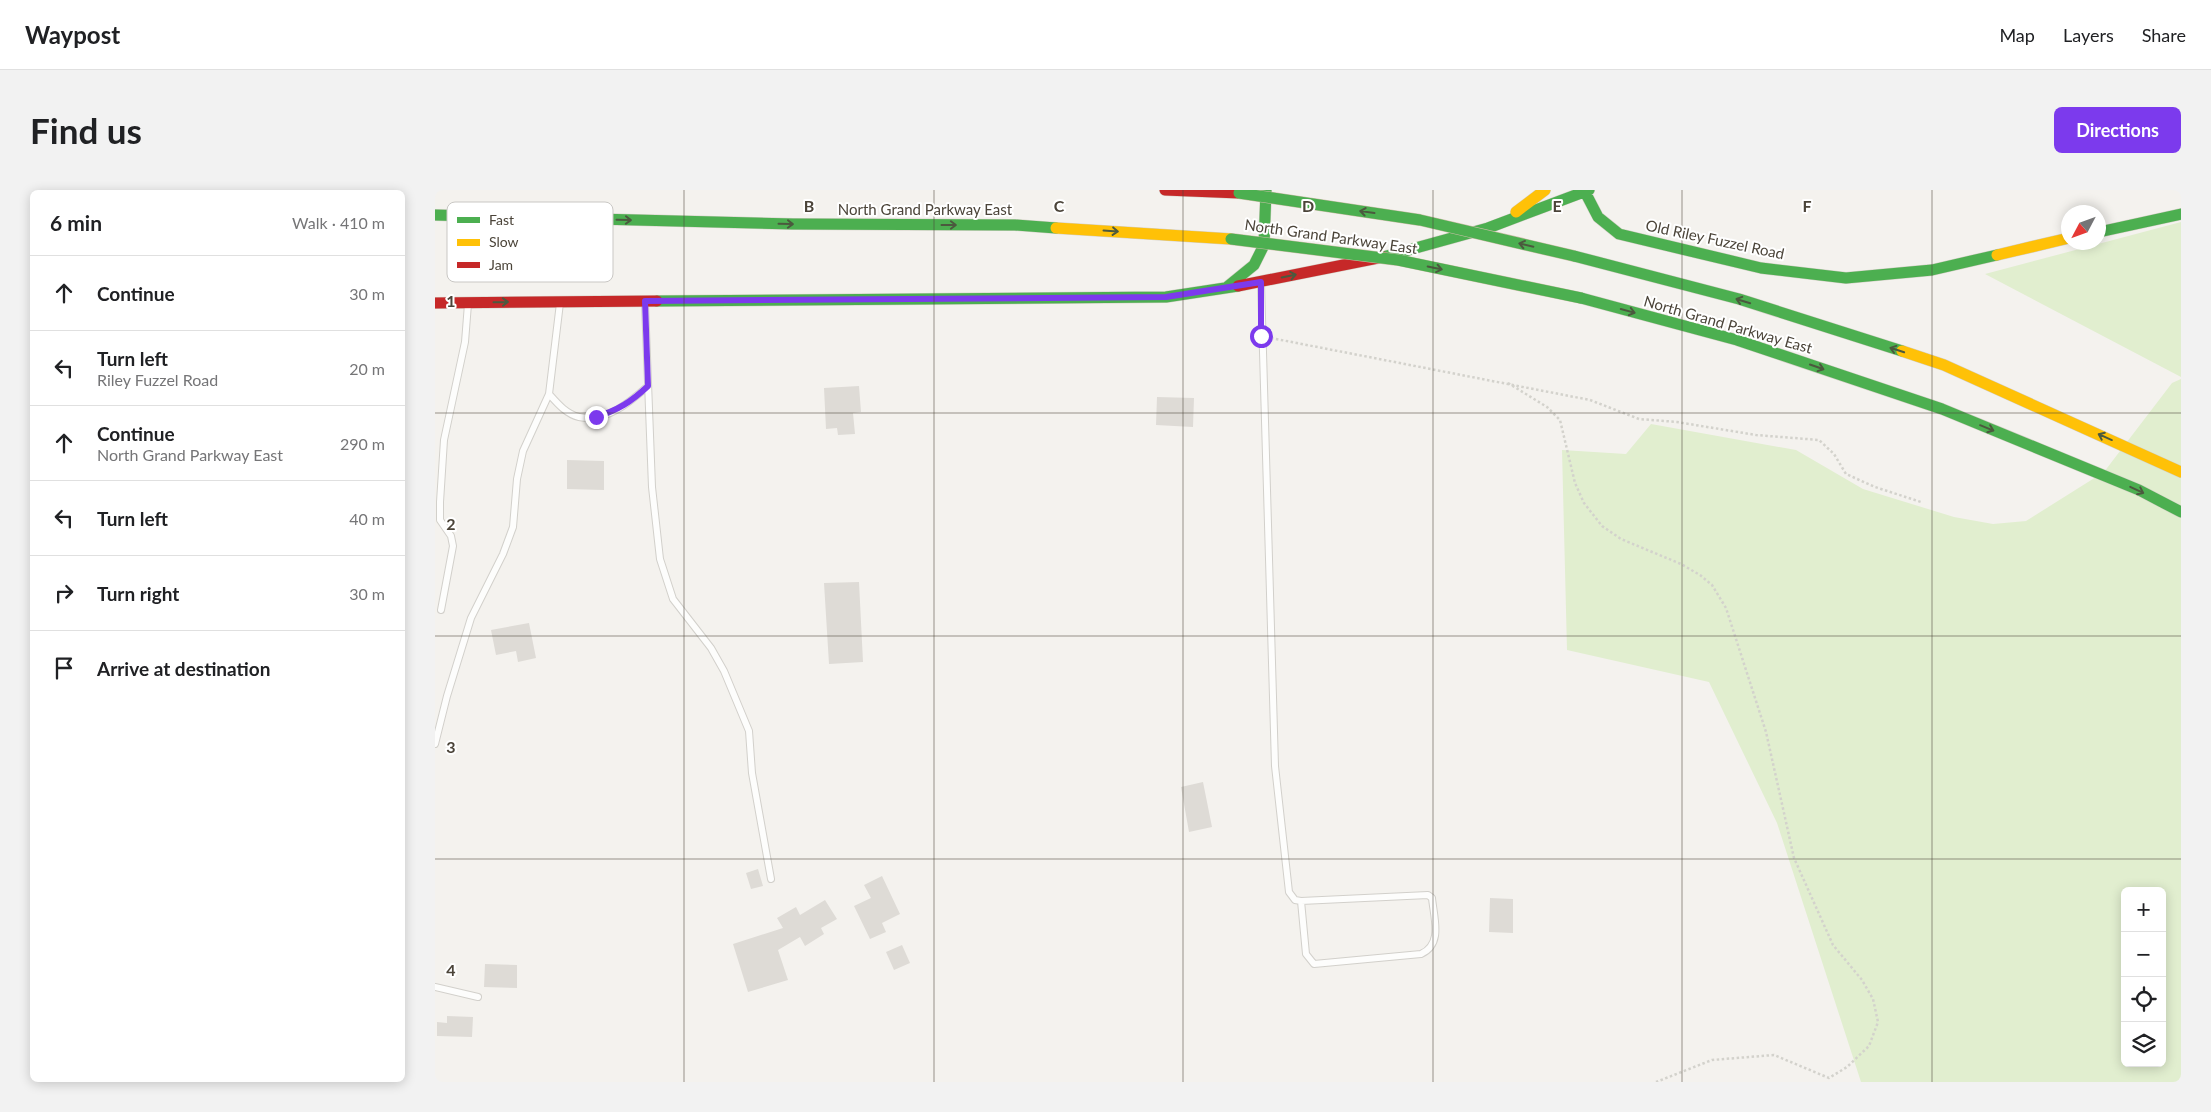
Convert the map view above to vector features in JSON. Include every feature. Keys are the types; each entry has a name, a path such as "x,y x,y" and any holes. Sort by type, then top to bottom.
{"main road":[{"name":"North Grand Parkway East","path":"1165,190 1239,193 1420,220 1574,256 1739,299 1944,365 2181,472"},
{"path":"1225,289 1254,265 1264,245 1267,190"},
{"path":"1487,228 1517,211 1545,190"},
{"path":"435,303 1166,297 1225,289 1367,260 1487,228 1537,212 1586,190"},
{"name":"Old Riley Fuzzel Road","path":"1586,190 1598,217 1619,234 1761,268 1846,278 1932,270 2061,240"},
{"path":"2106,230 2181,214"},
{"name":"North Grand Parkway East","path":"613,219 793,224 1015,225 1231,239 1398,260 1581,298 1737,340 1942,409 2139,490 2181,512"}],"lane":[{"path":"1261,282 1261,336 1275,766 1289,892 1295,900 1301,901 1428,895 1432,898 1435,940 1430,950 1421,954 1314,964 1306,954 1301,901"},
{"path":"645,301 652,486 660,559 673,600 711,648 724,671 749,731 752,773 771,879"},
{"path":"441,610 453,546 451,536 440,520 444,440 465,342 468,302"},
{"path":"435,744 447,696 471,618 503,554 513,527 517,479 523,451 549,394 560,302"},
{"path":"549,394 563,409 579,417 596,417 629,404 648,386"},
{"path":"435,987 478,997"}],"path":[{"path":"1261,336 1590,400 1639,419 1677,422 1756,435 1819,440 1834,454 1846,474 1875,487 1921,502"},
{"path":"1508,383 1547,408 1559,420 1575,483 1584,502 1602,526 1621,539 1681,564 1700,575 1712,585 1726,608 1766,732 1793,858 1833,945 1862,980 1873,999 1878,1022 1869,1046 1847,1068 1829,1078 1774,1054 1712,1060 1656,1082"}],"green space":[{"path":"2181,222 2181,377 1985,274 2075,250 2106,250 2106,242"},
{"path":"2181,379 2181,1082 1861,1082 1777,823 1709,682 1567,650 1562,450 1626,454 1651,424 1796,450 1863,489 1954,517 1993,524 2026,521 2104,472 2172,383"}],"building":[{"path":"859,386 861,412 853,413 855,434 838,435 837,428 826,429 824,388"},
{"path":"1157,397 1194,398 1193,427 1156,425"},
{"path":"567,460 604,461 604,490 567,489"},
{"path":"859,582 863,662 829,664 824,583"},
{"path":"529,623 536,658 518,662 516,651 496,655 491,630"},
{"path":"1203,782 1212,827 1189,832 1181,787"},
{"path":"758,869 763,886 751,889 746,873"},
{"path":"882,876 900,914 882,923 886,932 870,939 854,906 871,898 864,885"},
{"path":"1490,898 1513,899 1513,933 1489,932"},
{"path":"825,900 837,919 821,928 824,934 805,946 800,937 778,950 788,980 748,992 733,944 783,928 777,918 796,907 800,915"},
{"path":"902,945 910,963 894,970 886,952"},
{"path":"485,964 517,965 517,988 484,987"},
{"path":"447,1016 473,1017 472,1037 437,1036 437,1022 447,1023"}],"traffic: fast":[{"path":"1227,287 1254,265 1264,245 1266,190"},
{"path":"1584,190 1598,217 1619,234 1761,268 1846,278 1932,270 1997,255"},
{"path":"1383,257 1488,228 1589,190"},
{"path":"1239,193 1420,220 1574,256"},
{"path":"2106,230 2181,214"},
{"path":"435,215 447,215"},
{"path":"613,219 793,224 1015,225 1056,228"},
{"path":"1231,239 1398,260 1581,298"},
{"path":"1574,256 1739,299 1902,351"},
{"path":"657,301 1166,297 1238,286"},
{"path":"1581,298 1737,340 1942,409 2139,490 2181,512"}],"traffic: slow":[{"path":"1516,212 1545,190"},
{"path":"1056,228 1231,239"},
{"path":"1997,255 2061,240"},
{"path":"1902,351 1944,365 2181,472"}],"traffic: jam":[{"path":"1165,190 1239,193"},
{"path":"1238,286 1383,257"},
{"path":"435,303 657,301"}],"route":[{"path":"596,417 629,404 648,386 645,301 1166,297 1261,282 1261,336"}]}
